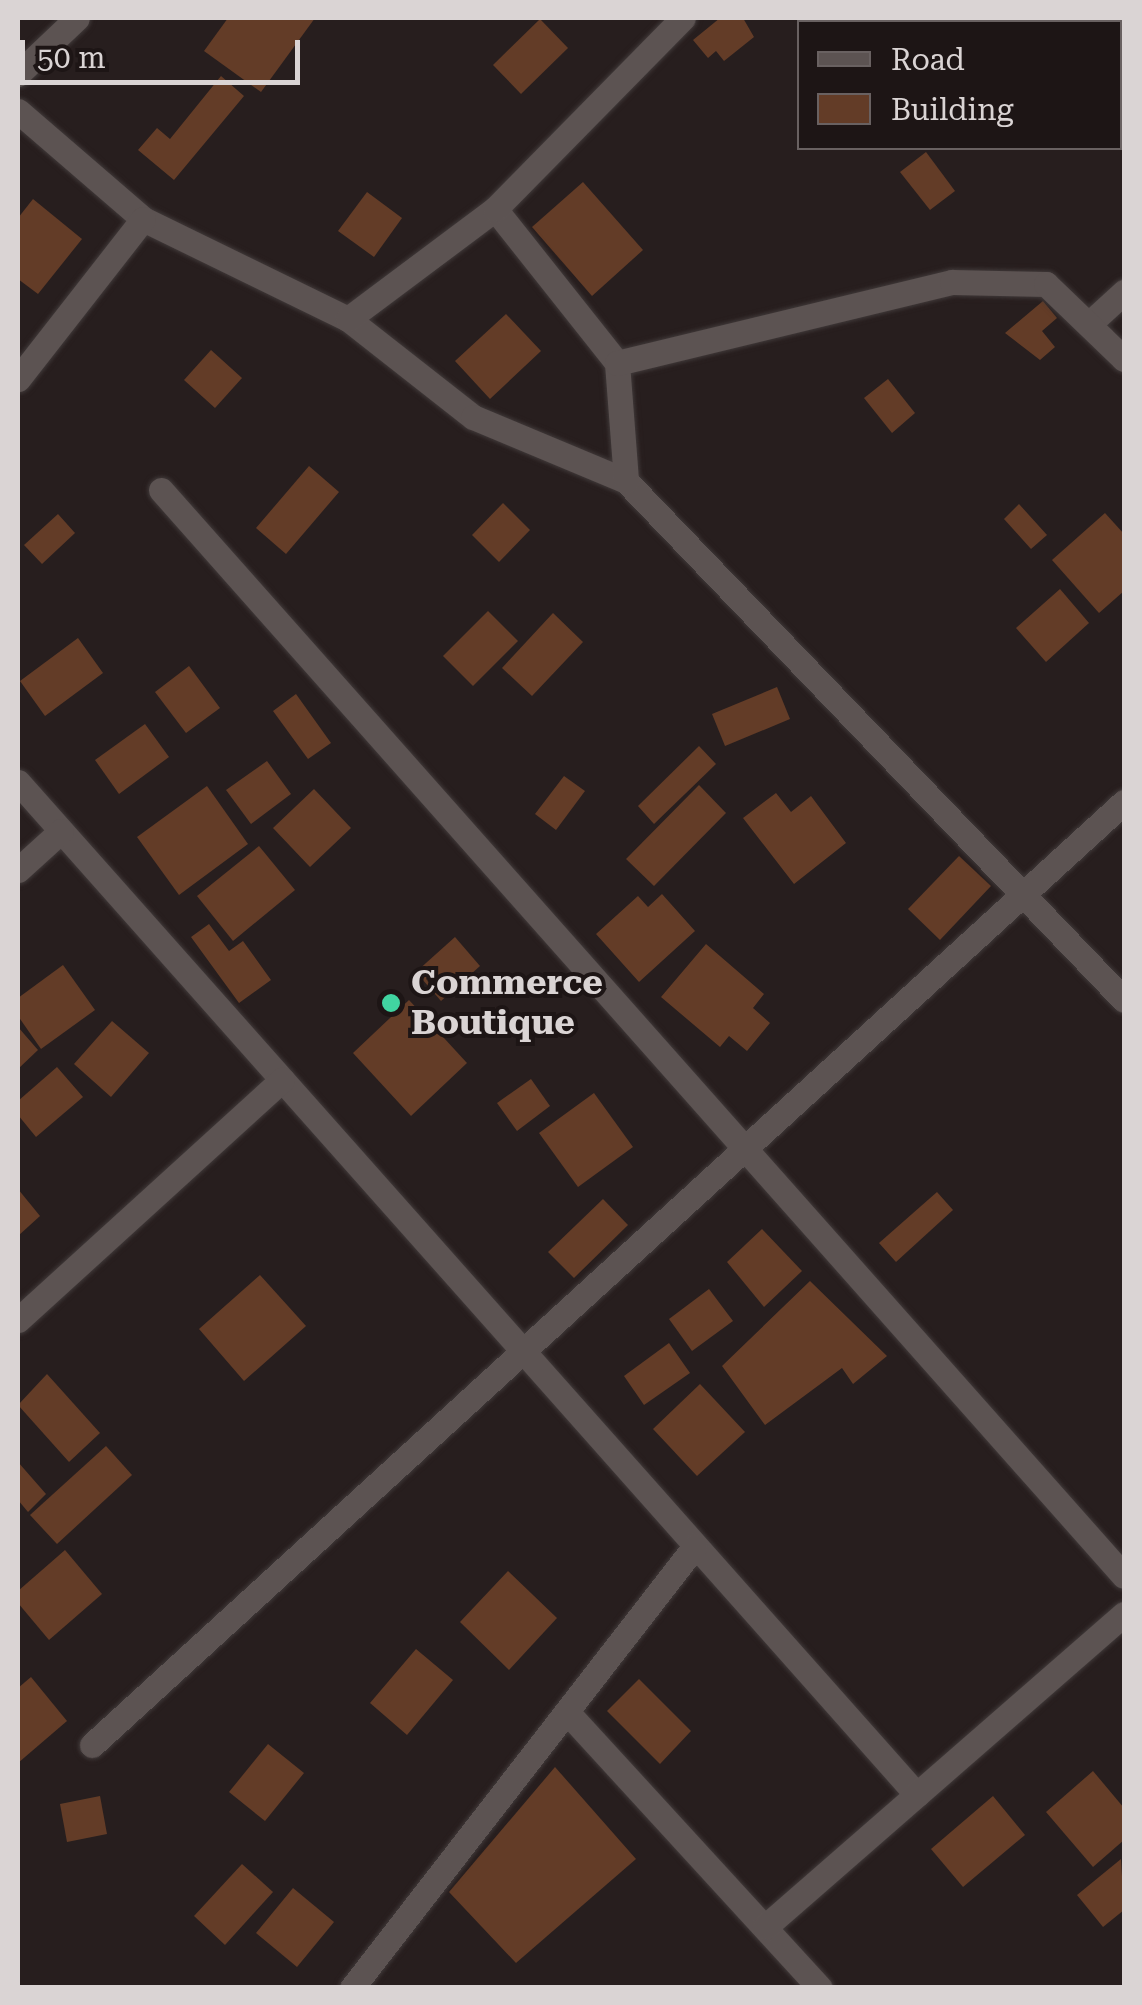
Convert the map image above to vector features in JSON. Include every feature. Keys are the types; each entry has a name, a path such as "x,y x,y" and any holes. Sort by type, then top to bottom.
{"street":[{"path":"18,74 76,18"},
{"path":"348,319 495,209 684,18"},
{"path":"18,111 144,219 348,319 473,417 626,481 1124,1000"},
{"path":"495,209 617,362 626,481"},
{"path":"18,379 144,219"},
{"path":"617,362 952,282 1046,284 1091,322 1124,359"},
{"path":"1091,322 1124,292"},
{"path":"161,490 1124,1576"},
{"path":"18,782 917,1795"},
{"path":"92,1746 1124,802"},
{"path":"18,870 61,831"},
{"path":"18,1320 282,1080"},
{"path":"352,1988 696,1546"},
{"path":"764,1927 1124,1614"},
{"path":"567,1712 820,1988"}],"building":[{"path":"228,18 315,18 261,92 204,51"},
{"path":"720,18 743,18 754,37 724,61 716,51 708,58 693,40"},
{"path":"933,18 935,20 890,20"},
{"path":"540,19 568,48 521,94 493,65"},
{"path":"221,76 244,96 174,180 138,150 157,128 170,139"},
{"path":"926,152 955,191 930,210 900,172"},
{"path":"583,182 643,250 592,296 532,227"},
{"path":"367,192 402,218 374,257 338,231"},
{"path":"33,199 82,239 38,294 18,279 18,218"},
{"path":"1043,301 1057,318 1042,331 1055,347 1040,360 1005,333"},
{"path":"506,314 541,351 490,399 455,361"},
{"path":"211,350 242,378 215,408 184,380"},
{"path":"888,379 915,413 892,433 864,398"},
{"path":"309,466 339,492 286,554 256,528"},
{"path":"503,503 530,530 499,562 472,535"},
{"path":"1019,504 1047,535 1031,549 1004,519"},
{"path":"1105,513 1124,534 1124,591 1099,613 1052,560"},
{"path":"58,514 75,533 42,564 24,545"},
{"path":"1060,589 1089,623 1046,662 1016,628"},
{"path":"488,611 518,641 473,686 443,656"},
{"path":"553,613 583,642 532,696 502,668"},
{"path":"78,638 103,673 45,716 20,681"},
{"path":"189,666 220,708 186,733 155,692"},
{"path":"777,687 790,719 725,746 712,714"},
{"path":"296,694 331,743 308,759 273,711"},
{"path":"145,724 169,757 119,794 95,760"},
{"path":"699,746 716,764 654,824 638,806"},
{"path":"267,761 291,794 251,824 226,790"},
{"path":"564,776 585,791 556,830 535,814"},
{"path":"699,785 726,813 654,886 626,859"},
{"path":"207,786 248,844 179,895 137,837"},
{"path":"314,789 351,828 310,867 273,828"},
{"path":"776,793 791,812 811,796 846,843 794,884 743,818"},
{"path":"259,846 295,890 233,941 197,896"},
{"path":"959,856 991,886 940,940 908,909"},
{"path":"662,894 695,931 639,982 596,934 638,896 648,907"},
{"path":"209,924 229,951 243,941 271,980 239,1003 191,937"},
{"path":"455,937 480,966 441,1001 416,972"},
{"path":"706,944 764,994 753,1008 770,1023 747,1051 729,1036 720,1047 661,997"},
{"path":"63,965 95,1010 41,1049 18,1016 18,998"},
{"path":"409,1000 467,1063 411,1116 353,1053"},
{"path":"112,1021 149,1053 111,1097 74,1064"},
{"path":"18,1027 38,1050 18,1069"},
{"path":"57,1067 83,1097 36,1137 18,1115 18,1101"},
{"path":"531,1079 550,1106 517,1131 497,1103"},
{"path":"594,1093 633,1147 578,1187 539,1133"},
{"path":"18,1189 40,1216 18,1236"},
{"path":"937,1192 953,1210 896,1262 879,1243"},
{"path":"603,1199 628,1225 574,1278 548,1252"},
{"path":"762,1229 802,1271 764,1307 727,1262"},
{"path":"260,1275 306,1326 244,1381 199,1329"},
{"path":"810,1281 887,1356 853,1384 842,1368 765,1425 722,1366"},
{"path":"709,1289 733,1321 692,1351 669,1319"},
{"path":"669,1343 690,1373 644,1405 624,1376"},
{"path":"47,1374 100,1433 69,1462 18,1405"},
{"path":"700,1384 745,1432 697,1476 653,1429"},
{"path":"106,1446 132,1475 57,1544 30,1515"},
{"path":"18,1462 46,1494 28,1512 18,1500"},
{"path":"65,1550 102,1594 49,1640 18,1603 18,1591"},
{"path":"508,1571 557,1618 509,1670 460,1622"},
{"path":"416,1649 453,1680 407,1735 370,1703"},
{"path":"31,1677 67,1721 18,1763 18,1688"},
{"path":"639,1679 691,1731 660,1764 607,1711"},
{"path":"268,1744 304,1773 265,1821 229,1792"},
{"path":"555,1767 636,1859 516,1963 449,1892"},
{"path":"1093,1771 1124,1808 1124,1840 1093,1867 1046,1812"},
{"path":"100,1796 107,1834 67,1842 60,1804"},
{"path":"993,1796 1025,1835 963,1887 931,1849"},
{"path":"1121,1859 1124,1910 1103,1927 1077,1895"},
{"path":"242,1864 273,1892 225,1945 194,1916"},
{"path":"293,1888 334,1922 297,1967 256,1933"}],"place":[{"name":"Commerce Boutique","path":"391,1003"}]}
